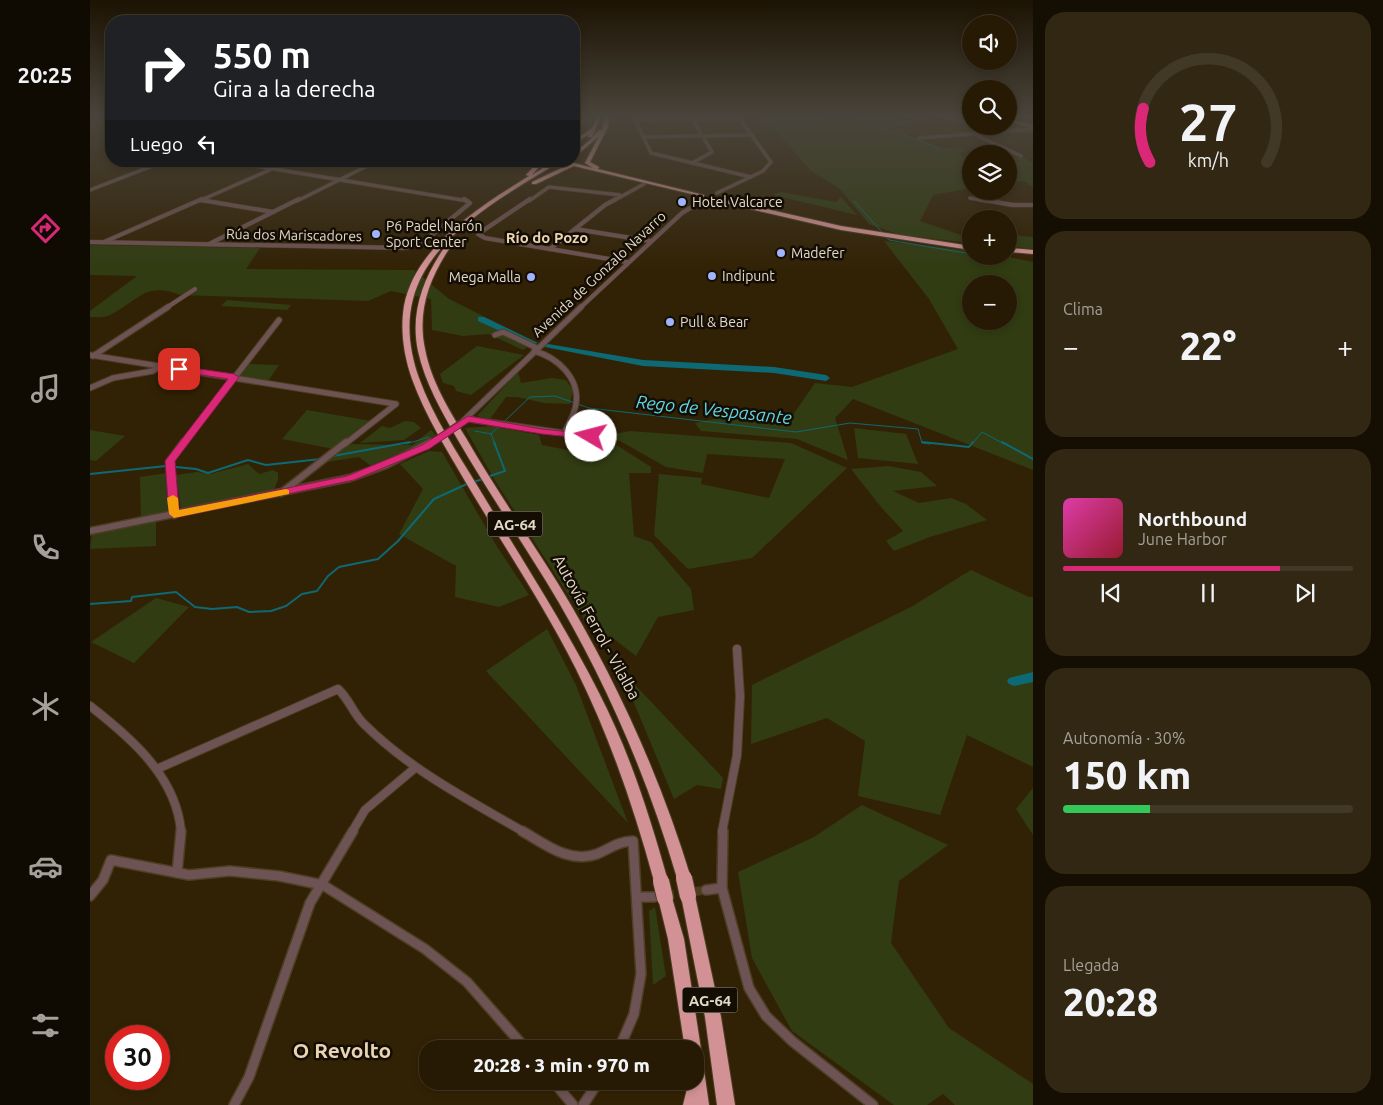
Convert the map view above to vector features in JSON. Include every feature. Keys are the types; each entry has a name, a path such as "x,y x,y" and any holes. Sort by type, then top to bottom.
{"highway":[{"path":"456,230 528,176 536,167"},
{"name":"Autovía Ferrol - Vilalba","path":"560,167 516,194 465,230 447,248 434,268 419,308 421,349 439,398 458,433 552,583 598,662 626,716 644,757 668,823 684,878 713,1017 726,1105"},
{"name":"AG-64","path":"560,167 456,230 425,265 411,296 407,331 411,363 420,389 446,439 561,634 596,698 642,814 661,881 660,898 676,939 692,1040"},
{"path":"577,167 599,170"},
{"path":"583,167 849,229 962,246"},
{"path":"591,167 599,170"},
{"path":"1017,252 1033,253"},
{"path":"692,1105 694,1090"},
{"path":"698,1090 700,1105"}],"street":[{"path":"90,188 141,167"},
{"path":"90,188 148,167"},
{"path":"261,167 341,179"},
{"path":"102,242 277,167"},
{"path":"208,244 365,167"},
{"path":"708,167 751,177"},
{"name":"Avenida de Gonzalo Navarro","path":"90,531 350,478 386,465 436,440 468,419 627,262 682,213 710,196 751,177 768,167"},
{"name":"Rúa dos Mariscadores","path":"90,242 410,247 422,243 468,205 469,202 341,179"},
{"path":"550,249 620,196 648,183"},
{"path":"620,196 549,187 478,234 486,238 627,262"},
{"path":"201,200 274,212"},
{"path":"982,200 1013,205 1033,205"},
{"path":"575,229 650,241"},
{"path":"91,356 195,289"},
{"path":"174,514 170,461 279,320"},
{"path":"495,335 503,332 544,353 559,364 576,387 576,405 564,433"},
{"path":"91,356 396,404 281,493"},
{"path":"90,388 113,378 153,371 161,366"},
{"path":"468,419 591,436"},
{"path":"737,649 740,696 737,755 722,834 722,888 749,988 766,1016 792,1041 873,1105"},
{"path":"158,769 338,689 348,698 361,721 415,768 560,853 579,857 593,855 626,840 633,841 641,974 634,1014 623,1040"},
{"path":"90,706 123,731 158,769 174,802 180,823 177,873"},
{"path":"234,1105 249,1077 310,903 323,885 365,810 415,768"},
{"path":"90,896 103,880 111,860 189,876 230,871 279,876 323,885 425,949 467,982 518,1040"},
{"path":"706,890 722,888"},
{"path":"637,897 660,898"},
{"path":"560,1090 573,1105"},
{"path":"583,1105 593,1090"}],"green space":[{"path":"807,167 962,167 962,190 933,195 920,221 962,235 962,242 900,235 869,224 840,189"},
{"path":"1017,167 1033,167 1033,187 1024,181 1017,182"},
{"path":"781,192 836,202 841,197 857,215 773,195"},
{"path":"1017,234 1033,237 1033,249 1017,247"},
{"path":"884,241 962,250 962,265 1017,265 1017,259 1033,262 1033,470 853,399 835,418 848,460 797,439 701,431 695,423 723,417 786,425 815,383 852,387 958,349 929,299"},
{"path":"90,245 260,248 246,269 414,270 449,299 535,342 523,350 489,334 463,336 432,330 431,299 391,291 368,301 180,295 158,290 142,294 108,316 90,317 90,311 137,276 90,275"},
{"path":"227,300 291,305 287,310 221,306"},
{"path":"477,346 524,355 471,395 456,391 454,386 443,383 440,374"},
{"path":"246,364 279,365 268,381 237,376"},
{"path":"518,372 521,383 552,378 566,380 573,390 570,404 544,403 517,397 506,397 490,419 477,416"},
{"path":"307,410 371,421 334,449 282,439"},
{"path":"405,421 414,422 421,428 404,440 360,443 382,426 390,428"},
{"path":"492,426 539,435 542,445 593,455 590,441 615,444 651,467 651,473 629,473 634,536 651,542 691,589 694,610 658,617 636,656 610,636 595,636 494,479 465,428"},
{"path":"854,428 906,434 918,464 858,458"},
{"path":"90,430 125,436 96,461 90,460"},
{"path":"431,430 436,435 411,451 371,466 359,457 327,462 351,444 412,445"},
{"path":"630,431 791,443 847,468 752,558 688,569 654,535 659,474 702,478 701,484 769,498 785,459 707,454 703,473 666,467 620,441 600,437"},
{"path":"429,451 442,452 496,545 529,595 499,607 455,597 456,566 399,534 423,489 400,464"},
{"path":"248,464 259,474 273,470 278,473 278,480 273,492 181,510 176,475 197,472 210,474"},
{"path":"888,466 921,472 937,486 893,491 919,503 951,498 966,504 987,520 930,537 894,551 886,541 903,531 851,469"},
{"path":"167,473 169,513 141,518 140,477"},
{"path":"156,521 156,546 90,549 92,534"},
{"path":"971,570 1029,597 1033,597 1033,767 967,735 940,815 858,796 865,741 827,718 751,744 752,685 911,607"},
{"path":"156,598 189,607 134,663 91,642"},
{"path":"547,629 576,685 628,823 486,671"},
{"path":"620,669 723,778 721,789 697,785 674,799"},
{"path":"1033,788 1033,835 1016,809"},
{"path":"862,805 948,845 899,881 891,943 949,1028 1033,1084 1033,1105 955,1105 943,1094 927,1105 894,1105 792,1031 752,958 738,872 814,837"},
{"path":"655,907 666,976 653,985 649,911"}],"waterway":[{"path":"854,201 889,240 962,252"},
{"path":"481,319 534,343"},
{"path":"545,345 643,363 774,370 826,378"},
{"name":"Rego de Vespasante","path":"491,434 530,397 555,396 589,408 796,432 850,423 918,429 922,443 930,444"},
{"name":"Rego de Vespasante","path":"475,431 491,434"},
{"name":"Rego de Vespasante","path":"972,444 982,432 1004,444"},
{"path":"491,434 495,444"},
{"name":"Rego de Vespasante","path":"406,444 429,437"},
{"name":"Rego de Vespasante","path":"333,456 410,442"},
{"path":"487,477 505,471 494,442"},
{"name":"Rego de Vespasante","path":"922,442 969,447 973,442"},
{"name":"Rego de Vespasante","path":"1002,442 1033,459"},
{"name":"Rego de Vespasante","path":"90,474 166,466 196,469 208,473 248,460 266,465 321,459"},
{"path":"473,482 483,479"},
{"path":"90,604 131,601 132,597 176,592 195,607 212,609 237,607 249,612 271,611 286,606 302,594 317,591 328,576 339,567 378,559 398,541 434,499 469,483"},
{"path":"1014,681 1033,677"}],"tunnel":[{"path":"665,896 706,890"}],"slow traffic":[{"path":"173,498 174,514 286,492"}],"place":[{"name":"Hotel Valcarce","path":"682,202"},
{"name":"P6 Padel Narón Sport Center","path":"376,234"},
{"name":"Madefer","path":"781,253"},
{"name":"Indipunt","path":"712,276"},
{"name":"Mega Malla","path":"531,277"},
{"name":"Pull & Bear","path":"670,322"}],"district":[{"name":"Río do Pozo","path":"547,237"},
{"name":"O Revolto","path":"342,1050"}],"route":[{"path":"179,369 234,377 170,461 174,514 350,478 386,465 425,447 468,419 542,432 591,436"}]}
